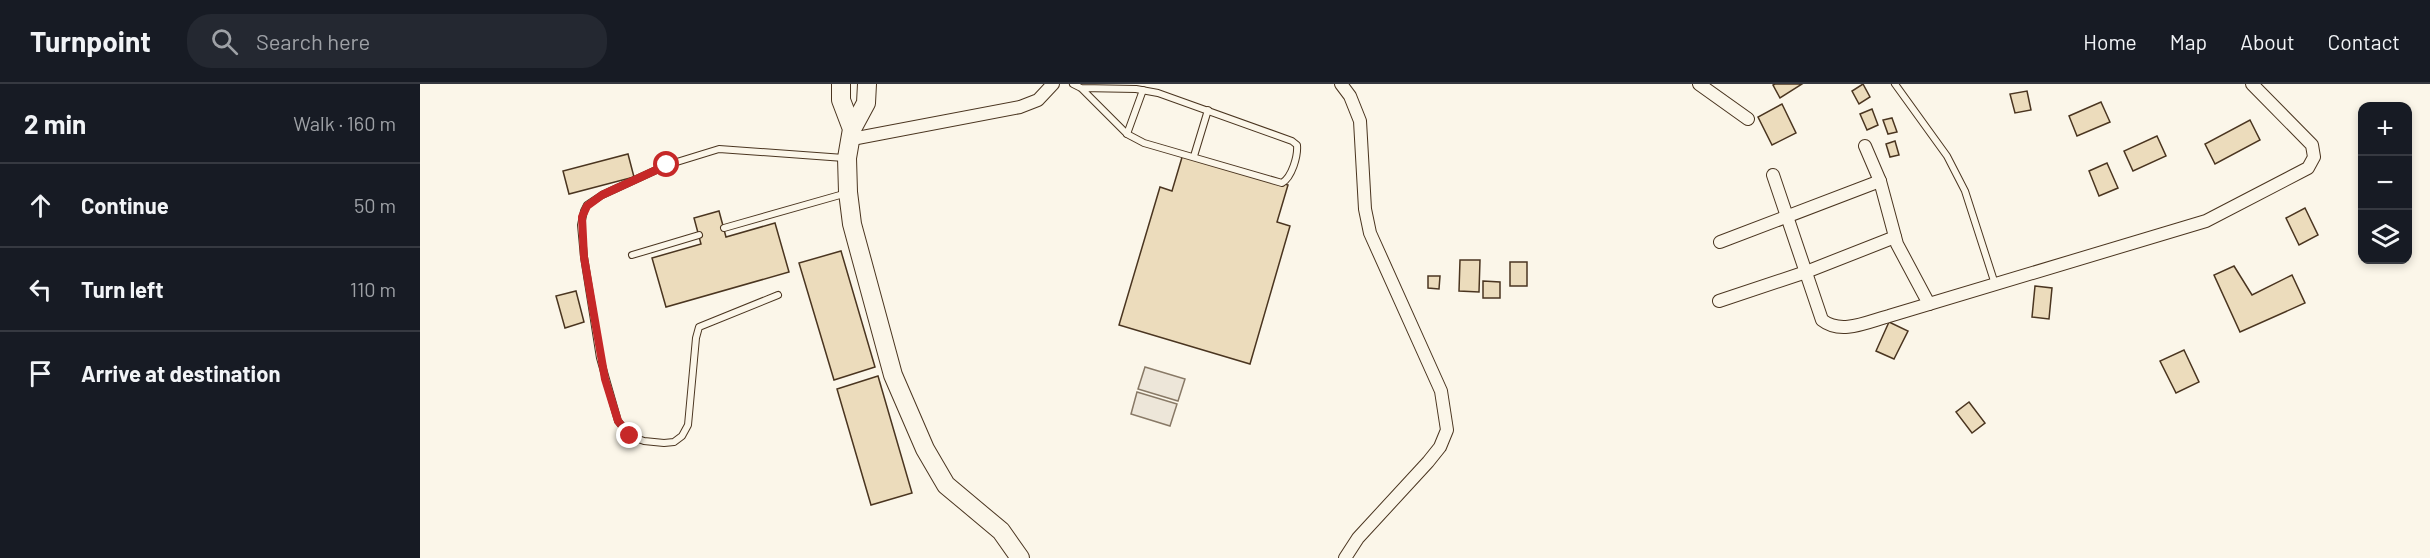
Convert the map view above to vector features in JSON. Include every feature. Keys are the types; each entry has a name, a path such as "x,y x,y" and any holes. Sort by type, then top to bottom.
{"street":[{"path":"841,84 841,100 852,134"},
{"path":"867,84 866,103 852,134 847,158 848,192 852,224 893,375 925,449 946,486 1001,531 1020,558"},
{"path":"852,134 1020,107 1038,100 1053,84"},
{"path":"1341,84 1350,96 1360,121 1365,209 1370,233 1442,391 1447,430 1440,447 1358,538 1345,558"},
{"path":"1699,84 1749,119"},
{"path":"1773,175 1822,320 1831,327 1855,325 2206,221 2308,168 2314,157 2312,145 2252,84"},
{"path":"1866,146 1880,181 1895,237 1929,304"},
{"path":"1720,242 1880,181"},
{"path":"1719,301 1806,272 1895,237"}],"lane":[{"path":"1073,84 1081,88 1127,134 1144,143 1282,183 1288,178 1296,157 1297,145 1292,141 1208,110 1143,90 1081,88"},
{"path":"1895,84 1947,156 1965,191 1995,284"},
{"path":"1127,134 1143,90"},
{"path":"1194,156 1208,110"},
{"path":"778,295 699,327 688,425 681,436 674,442 664,443 644,441 630,436 618,421 600,358 584,257 581,225 584,211 602,195 667,165 719,149 847,158"},
{"path":"724,228 848,192"},
{"path":"632,255 699,235"}],"shaded area":[{"path":"1145,367 1185,379 1178,401 1138,389"},
{"path":"1137,392 1177,404 1170,426 1131,414"}],"building":[{"path":"1802,84 1780,98 1773,85"},
{"path":"1863,84 1870,97 1859,104 1852,91"},
{"path":"2027,91 2031,110 2015,113 2010,94"},
{"path":"2101,102 2110,122 2077,136 2069,116"},
{"path":"1782,104 1796,133 1772,145 1758,117"},
{"path":"1872,109 1878,125 1867,130 1860,114"},
{"path":"1892,118 1897,132 1888,134 1883,120"},
{"path":"2250,120 2260,140 2215,164 2205,144"},
{"path":"2157,136 2166,156 2133,171 2124,151"},
{"path":"1895,141 1899,155 1890,157 1886,144"},
{"path":"628,154 634,177 569,194 563,171"},
{"path":"1183,154 1288,185 1277,222 1290,226 1250,364 1119,325 1160,187 1172,191"},
{"path":"2107,163 2118,188 2099,196 2089,171"},
{"path":"2305,208 2318,235 2299,245 2286,218"},
{"path":"719,211 726,237 775,223 789,272 666,307 652,258 701,244 694,218"},
{"path":"841,251 875,367 834,380 799,263"},
{"path":"1460,260 1480,260 1479,292 1459,291"},
{"path":"1510,262 1527,262 1527,286 1510,286"},
{"path":"2234,266 2252,295 2292,275 2305,303 2240,332 2214,275"},
{"path":"1428,276 1440,276 1439,289 1428,288"},
{"path":"1483,281 1500,282 1500,298 1483,298"},
{"path":"2035,286 2052,288 2049,319 2032,317"},
{"path":"576,291 584,322 565,328 556,296"},
{"path":"1889,322 1908,331 1894,359 1876,351"},
{"path":"2184,350 2199,382 2176,393 2160,361"},
{"path":"878,376 912,493 871,505 837,389"},
{"path":"1969,402 1985,423 1972,433 1956,412"}],"route":[{"path":"630,436 618,421 600,358 584,257 582,217 587,206 602,195 667,165"}]}
